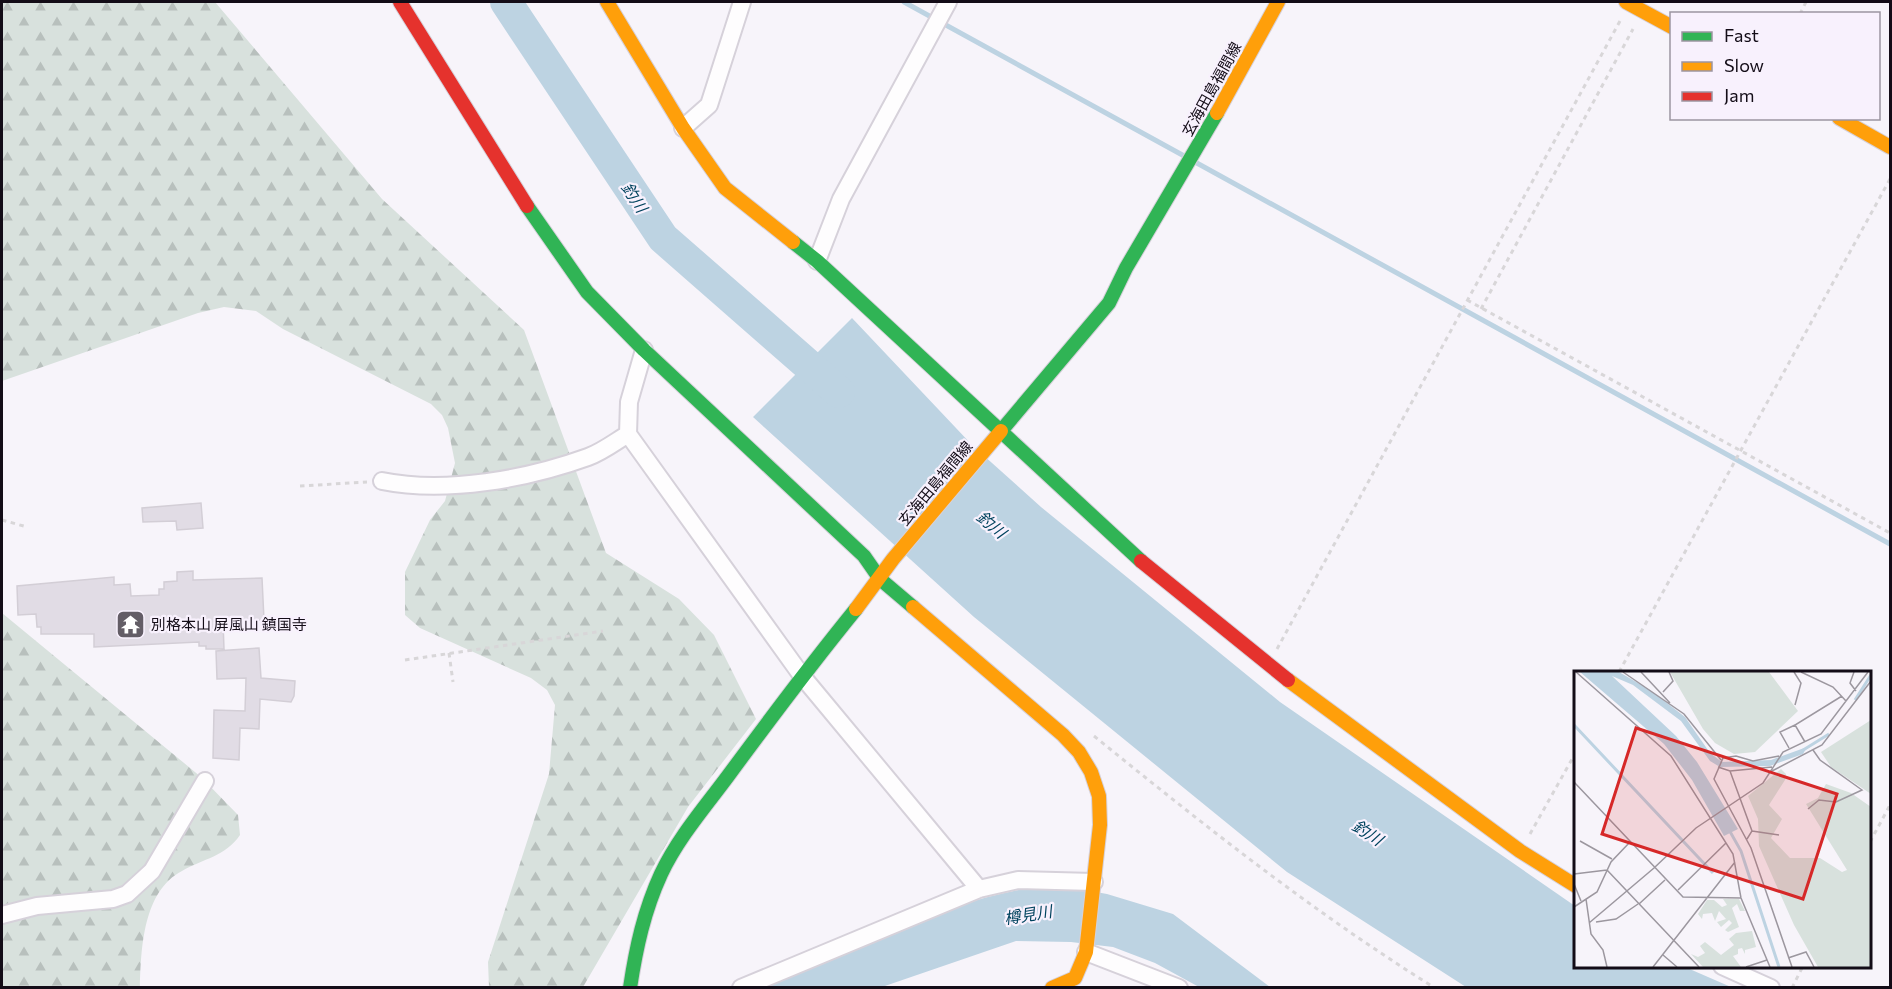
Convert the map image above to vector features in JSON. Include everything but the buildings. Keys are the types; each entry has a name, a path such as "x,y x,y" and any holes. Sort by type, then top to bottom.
{"street":[{"path":"399,2 559,254 587,292 644,350 864,556 880,579 1063,735 1079,752 1091,772 1099,796 1100,825 1086,952 1076,983 1052,987"},
{"path":"607,2 683,128 725,188 817,261 1152,571 1268,666 1520,851 1574,885"},
{"path":"683,128 709,105 742,2"},
{"path":"817,261 841,199 948,2"},
{"name":"玄海田島福間線","path":"626,987 645,913 662,872 713,794 802,676 880,579 893,559 999,430 1109,303 1126,268 1187,166 1278,2"},
{"path":"1632,4 1670,26"},
{"path":"1843,120 1890,147"},
{"path":"644,350 629,402 628,434 802,676 979,889"},
{"path":"382,481 410,487 485,483 589,457 628,434"},
{"path":"2,915 37,906 113,899 127,894 152,871 206,781"},
{"path":"741,987 979,889 1018,880 1093,888"},
{"path":"1086,952 1179,987"},
{"path":"1727,968 1771,987"}],"path":[{"path":"1268,666 1467,300 1632,4"},
{"path":"1481,309 1632,4"},
{"path":"1621,671 1890,179"},
{"path":"1467,300 1890,534"},
{"path":"300,486 382,481"},
{"path":"2,520 27,527"},
{"path":"405,660 603,631"},
{"path":"449,653 453,682"},
{"path":"1090,733 1254,865 1314,908 1435,987"},
{"path":"1520,851 1574,754"},
{"path":"1871,838 1890,805"},
{"path":"1792,987 1802,968"}],"green space":[{"path":"2,2 215,2 382,199 524,330 606,553 679,599 714,635 756,719 688,807 583,987 489,987 488,962 549,774 555,705 547,690 531,678 420,628 405,615 405,572 430,520 445,501 455,463 448,428 442,415 431,404 283,329 256,311 224,307 198,313 2,381"},
{"path":"2,613 201,777 238,815 240,835 228,848 182,871 169,880 159,892 152,906 143,939 140,987 2,987"}],"water":[{"path":"852,318 973,446 1041,507 1280,702 1574,905 1574,968 1687,968 1731,987 1466,987 1287,872 974,617 753,417"},
{"name":"樽見川","path":"1037,887 1074,888 1107,894 1173,914 1270,987 1199,987 1155,963 1113,947 1071,942 1016,941 882,987 761,988 932,915 1003,893"}],"waterway":[{"name":"釣川","path":"506,2 663,238 839,392"},
{"path":"904,2 1186,157"},
{"path":"1195,162 1890,544"}],"traffic: fast":[{"path":"1001,431 1109,303 1126,268 1217,113"},
{"path":"527,206 587,292 644,350 864,556 880,579 913,607"},
{"path":"793,242 817,261 1141,561"},
{"path":"630,988 645,916 661,874 675,848 775,712 856,609"}],"traffic: slow":[{"path":"607,2 683,128 725,188 793,242"},
{"path":"1217,113 1278,2"},
{"path":"1626,2 1670,26"},
{"path":"1843,120 1890,147"},
{"path":"856,609 893,559 1001,431"},
{"path":"913,607 1063,735 1079,752 1091,772 1099,796 1100,825 1086,952 1075,978 1052,988"},
{"path":"1288,680 1520,851 1574,885"}],"traffic: jam":[{"path":"400,2 527,206"},
{"path":"1141,561 1288,680"}],"place":[{"name":"別格本山 屏風山 鎮国寺","path":"130,624"}]}
